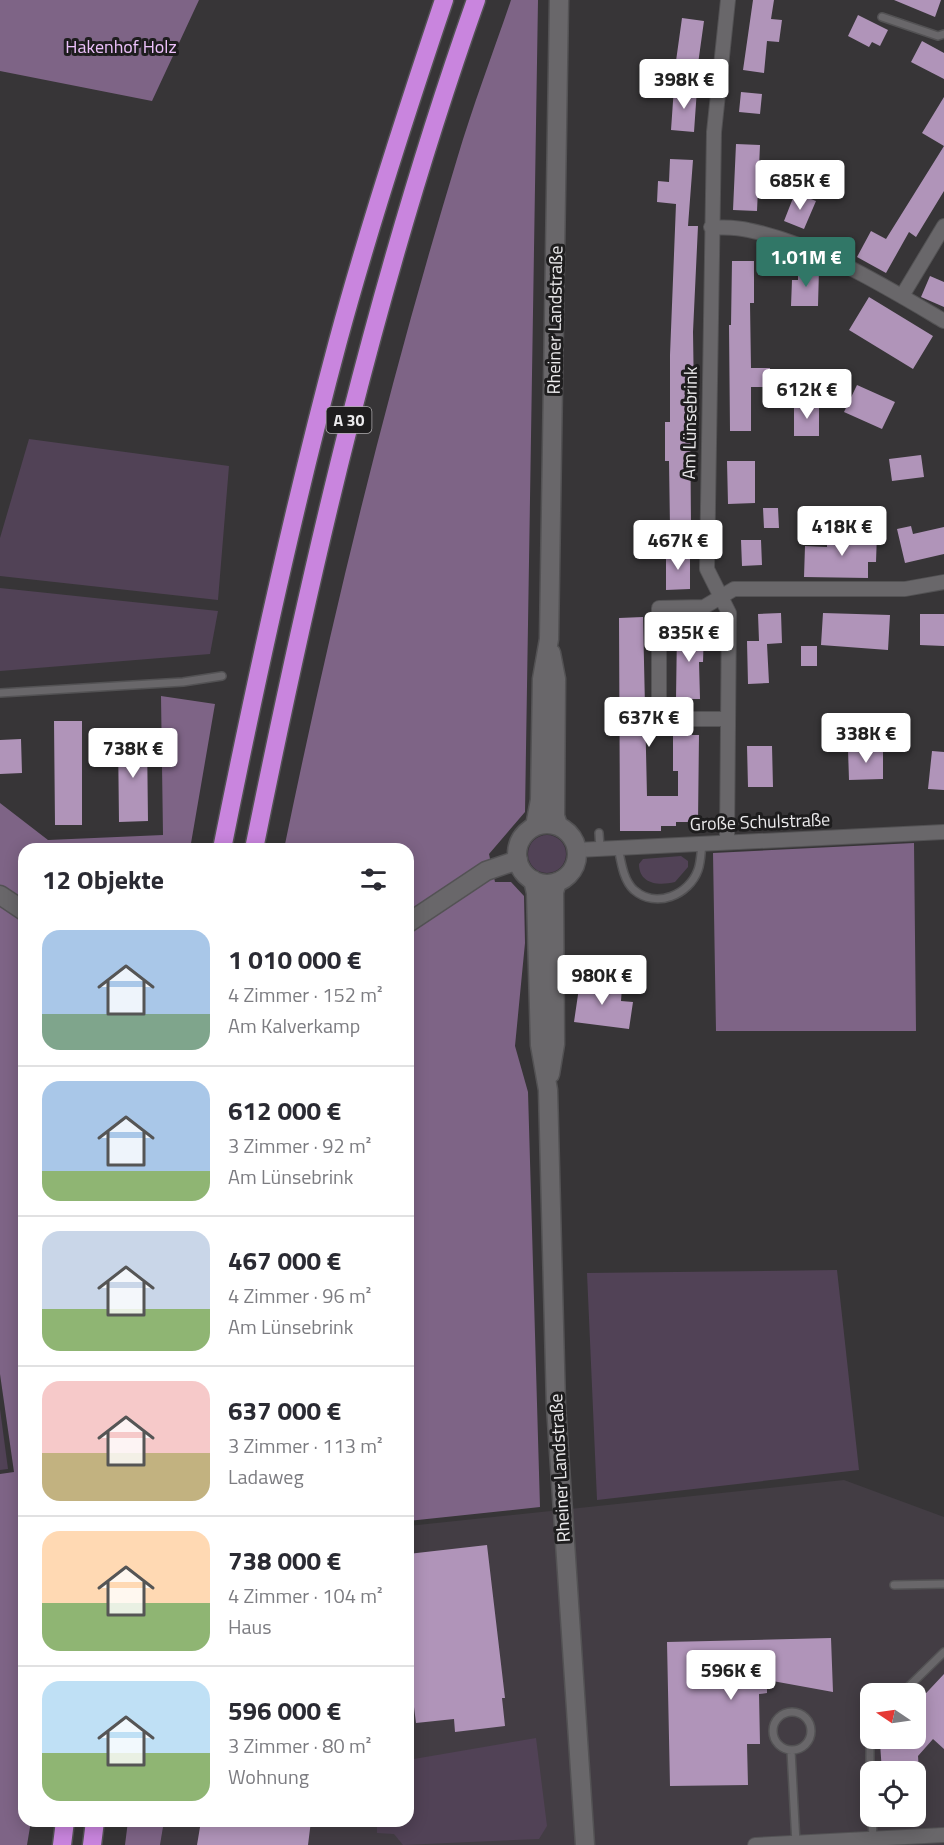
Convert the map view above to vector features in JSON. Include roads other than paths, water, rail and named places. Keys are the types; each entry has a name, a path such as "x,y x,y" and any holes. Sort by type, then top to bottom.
{"highway":[{"name":"A 30","path":"223,843 264,644 338,341 386,176 444,0"},
{"name":"A 30","path":"255,843 296,641 363,367 412,192 476,0"},
{"path":"62,1845 64,1827"},
{"path":"92,1845 94,1827"}],"street":[{"name":"Rheiner Landstraße","path":"535,826 540,800 542,679 549,639 560,0"},
{"name":"Am Lünsebrink","path":"727,842 729,613 707,569 714,132 728,0"},
{"path":"902,296 944,226"},
{"path":"711,227 747,229 791,242 857,272 944,321"},
{"path":"728,719 659,719 659,608 704,607 734,589 905,589 944,582"},
{"name":"Rheiner Landstraße","path":"549,639 556,679 555,816 558,825"},
{"path":"558,825 571,835 577,850 573,870 557,882 540,883 526,875 518,860 520,840 535,826 558,825"},
{"name":"Große Schulstraße","path":"577,850 944,832"},
{"path":"414,919 486,871 518,860"},
{"name":"Rheiner Landstraße","path":"533,880 536,892 540,1045 548,1090 556,1406 585,1845"},
{"name":"Rheiner Landstraße","path":"548,1090 555,1044 554,892 557,882"},
{"path":"0,896 18,907"},
{"path":"755,1845 944,1835"}],"lane":[{"path":"882,17 938,36 944,34"},
{"path":"0,693 183,682 222,676"},
{"path":"599,833 600,848"},
{"path":"618,847 624,873 634,890 652,899 671,898 687,888 698,870 702,843"},
{"path":"894,1585 944,1584"},
{"path":"912,1683 944,1652"},
{"path":"790,1712 806,1718 811,1729 809,1741 803,1747 792,1750 777,1744 773,1733 776,1720 790,1712"},
{"path":"792,1750 796,1843"},
{"path":"872,1827 873,1839"}],"park label":[{"name":"Hakenhof Holz","path":"121,47"}]}
